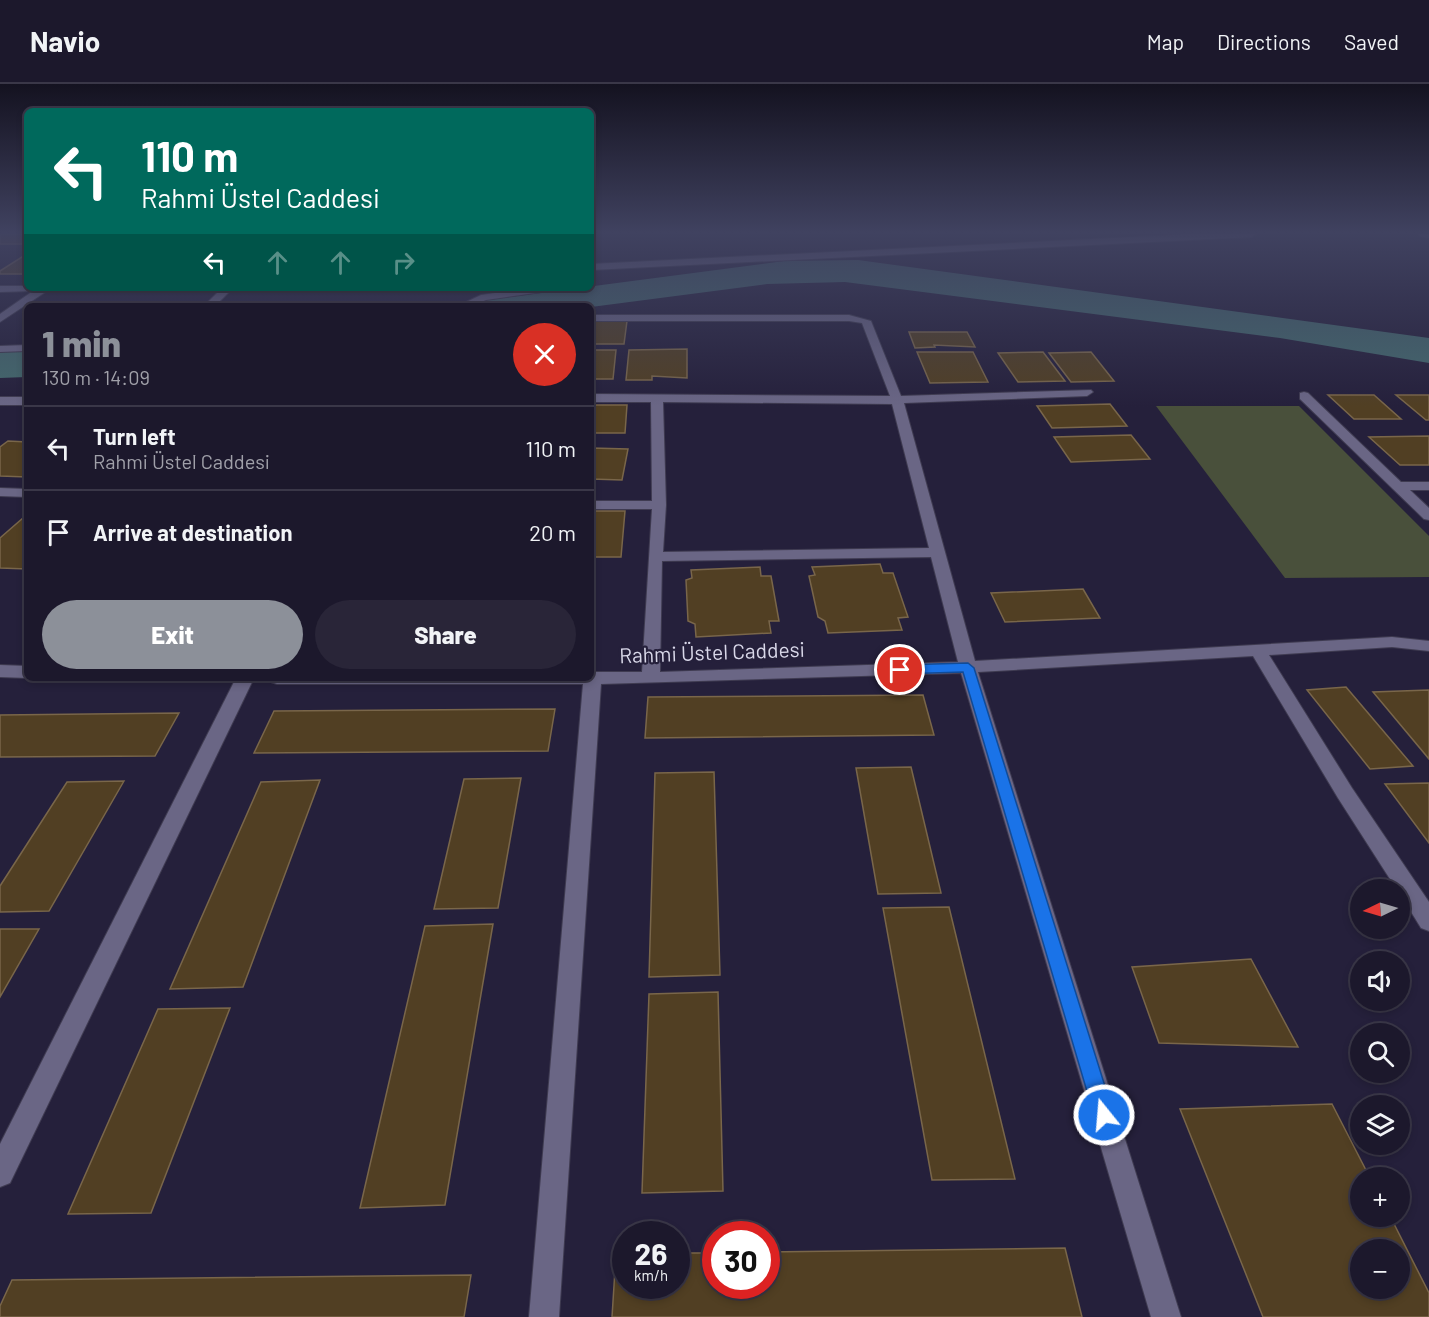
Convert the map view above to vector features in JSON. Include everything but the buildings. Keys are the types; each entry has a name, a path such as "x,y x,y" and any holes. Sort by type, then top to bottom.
{"street":[{"path":"0,319 41,292"},
{"path":"212,303 224,292"},
{"path":"470,303 484,297 523,292"},
{"path":"594,318 859,319 866,321 897,400 968,668 1166,1317"},
{"path":"0,349 24,348"},
{"path":"594,398 897,400 1087,392"},
{"path":"1304,396 1429,516"},
{"path":"651,678 659,505 657,399"},
{"path":"0,401 24,401"},
{"path":"1398,486 1429,486"},
{"path":"0,492 24,493"},
{"path":"594,505 659,505"},
{"path":"655,557 936,552"},
{"name":"Rahmi Üstel Caddesi","path":"594,680 968,668 1392,642 1429,646"},
{"path":"1258,650 1345,793 1429,921"},
{"path":"0,671 24,672"},
{"path":"0,1173 244,681"},
{"path":"544,1317 592,681"}],"shaded area":[{"path":"552,292 709,292 594,307 594,303 481,303 488,300"},
{"path":"919,292 1089,292 1429,338 1429,363 1280,338"},
{"path":"24,351 24,377 0,378 0,352"},
{"path":"1156,406 1299,406 1429,536 1429,577 1285,578"}],"route":[{"path":"900,670 968,668 1104,1115"}]}
